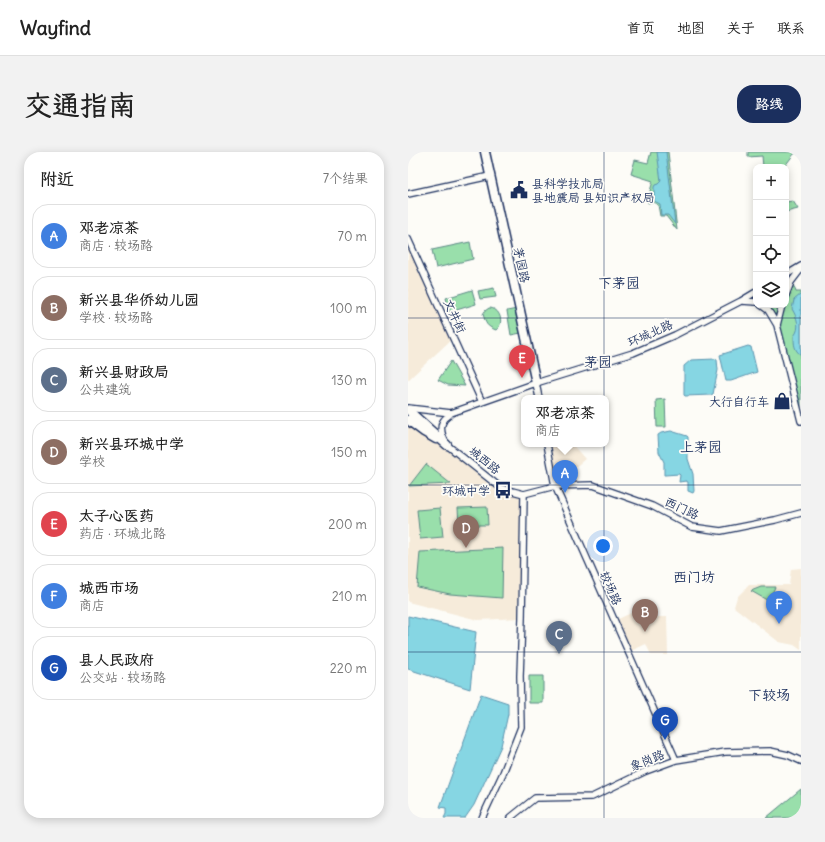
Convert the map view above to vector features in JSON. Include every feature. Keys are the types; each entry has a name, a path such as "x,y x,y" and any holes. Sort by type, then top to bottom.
{"street":[{"name":"茅园路","path":"485,152 536,383"},
{"path":"408,194 490,176"},
{"name":"文井街","path":"408,239 482,402"},
{"path":"789,272 801,266"},
{"path":"789,287 801,269"},
{"name":"环城北路","path":"408,409 451,413 536,383 633,353 675,335 753,294"},
{"path":"741,301 753,302"},
{"path":"765,308 768,310 777,325 801,421"},
{"path":"777,325 781,308"},
{"path":"536,383 538,395"},
{"path":"408,409 447,445"},
{"path":"447,445 441,430 443,421 451,413"},
{"name":"城西路","path":"408,420 424,432 447,445 501,488 524,494 555,486"},
{"name":"较场路","path":"548,447 555,486 676,760"},
{"name":"西门路","path":"555,486 593,485 652,506 692,527 721,531 801,513"},
{"path":"482,818 503,773 521,727 520,676 524,494"},
{"name":"象岗路","path":"510,818 535,798 592,797 646,771 676,760 725,752 770,751 788,754 801,761"}],"shaded area":[{"path":"408,239 453,338 408,380"},
{"path":"408,421 447,445 501,488 524,494 522,618 478,620 408,602"},
{"path":"551,447 575,447 585,459 567,474 557,478"},
{"path":"801,568 801,650 794,645 779,642 734,607 737,597 749,585 789,585 791,569"},
{"path":"646,606 652,617 667,617 668,655 651,655 646,644 631,651 616,620"}],"green space":[{"path":"651,152 668,152 677,230 666,216 660,216 658,205 653,202 648,203 647,201 653,181 631,174 635,160 648,163"},
{"path":"748,152 799,152 794,154 786,164 763,164 762,156 748,157"},
{"path":"793,201 798,209 789,211 789,202"},
{"path":"470,242 473,259 436,268 432,250"},
{"path":"792,282 796,292 801,292 801,414 777,325 781,308 789,308 789,288"},
{"path":"494,288 496,297 480,299 478,291"},
{"path":"472,290 476,304 450,312 446,298"},
{"path":"489,308 496,310 500,316 500,324 496,330 488,326 483,314"},
{"path":"770,308 778,308 775,317"},
{"path":"517,309 521,333 511,335 507,311"},
{"path":"451,361 465,386 448,385 438,380"},
{"path":"665,399 666,427 657,427 656,400"},
{"path":"426,464 451,484 409,486"},
{"path":"487,507 488,525 459,525 458,508"},
{"path":"440,508 443,537 420,539 417,510"},
{"path":"503,548 502,598 450,594 417,587 420,552"},
{"path":"761,587 775,587 770,598 781,604 779,607 751,591"},
{"path":"529,676 543,676 543,703 529,703"},
{"path":"801,789 801,818 766,818"}],"water":[{"path":"657,152 666,152 675,224 668,215 661,215 660,204 654,201 654,187 661,181"},
{"path":"801,294 801,355 797,351 794,344 794,336 798,326 797,319 792,309 794,300"},
{"path":"748,346 751,347 757,372 731,381 726,381 720,355"},
{"path":"691,360 717,360 718,370 713,394 685,396 684,366"},
{"path":"671,431 688,437 688,459 693,474 693,493 688,491 688,482 679,482 679,474 664,475 664,462 659,452 658,435"},
{"path":"408,616 476,632 470,689 408,669"},
{"path":"481,694 508,703 508,714 501,746 474,805 465,818 444,818 446,808 440,807"}],"place":[{"name":"县科学技术局 县地震局 县知识产权局","path":"519,190"},
{"name":"太子心医药","path":"522,378"},
{"name":"大行自行车","path":"782,401"},
{"name":"环城中学","path":"503,490"},
{"name":"邓老凉茶","path":"565,493"},
{"name":"新兴县环城中学","path":"466,548"},
{"name":"城西市场","path":"779,624"},
{"name":"新兴县华侨幼儿园","path":"645,632"},
{"name":"新兴县财政局","path":"559,654"},
{"name":"县人民政府","path":"665,740"}],"district":[{"name":"下茅园","path":"619,283"},
{"name":"茅园","path":"598,362"},
{"name":"上茅园","path":"701,447"},
{"name":"西门坊","path":"694,577"},
{"name":"下较场","path":"769,695"}]}
